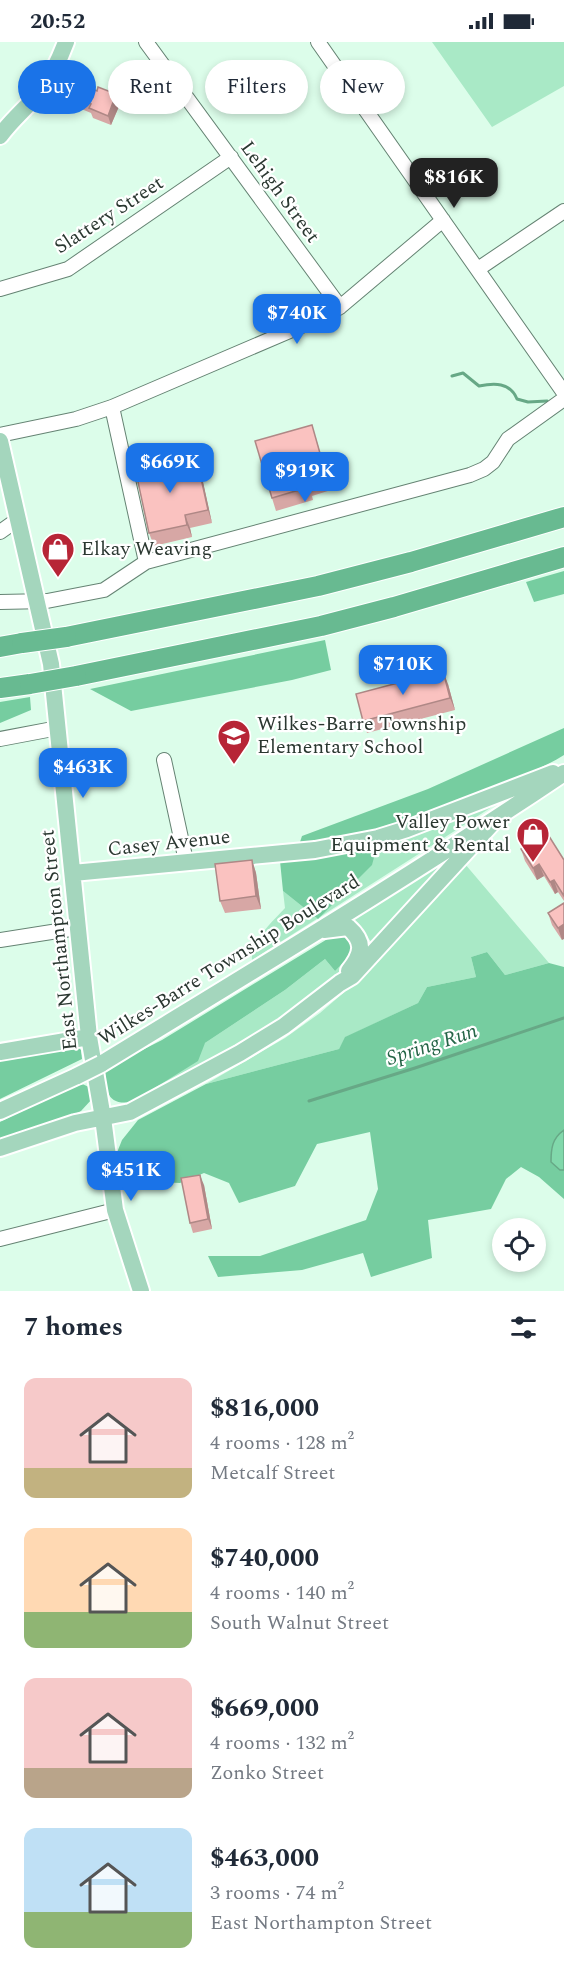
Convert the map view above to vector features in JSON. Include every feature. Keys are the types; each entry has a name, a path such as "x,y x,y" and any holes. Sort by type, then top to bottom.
{"highway":[{"path":"0,646 66,637 318,586 411,562 564,517"},
{"path":"0,688 76,676 321,626 564,557"}],"main road":[{"path":"0,136 41,90 53,71 66,42"},
{"name":"East Northampton Street","path":"0,441 51,664 89,1037 103,1118 115,1210 141,1291"},
{"name":"Casey Avenue","path":"73,873 315,850 378,838 564,771"},
{"name":"Wilkes-Barre Township Boulevard","path":"0,1111 100,1064 317,932 497,818 564,771"},
{"path":"0,1148 75,1123 130,1112 240,1053 292,1020 352,976 497,818"},
{"path":"317,932 336,927 348,927 356,934 361,944 358,960 340,983"},
{"path":"0,1052 89,1037"}],"street":[{"name":"Lehigh Street","path":"146,42 340,307"},
{"path":"318,42 564,393"},
{"name":"Slattery Street","path":"0,289 68,269 231,157"},
{"path":"478,269 564,211"},
{"path":"0,435 76,419 112,407 320,318 340,307 443,220"},
{"path":"0,602 47,601 104,590 146,562 470,476 484,470 493,462 508,440 564,399"},
{"path":"112,407 146,562"},
{"path":"0,532 17,520"},
{"path":"0,739 58,728"},
{"path":"164,760 186,861"},
{"path":"0,940 77,928"},
{"path":"0,1239 115,1210"}],"shaded area":[{"path":"432,42 564,42 564,86 492,127"},
{"path":"564,571 564,594 534,602 526,582"},
{"path":"325,640 331,670 292,680 131,711 90,689"},
{"path":"30,697 31,710 0,723 0,702"},
{"path":"564,728 564,755 525,774 395,824 349,835 300,842 302,836 428,789"},
{"path":"501,801 408,861 319,917 377,846 437,827"},
{"path":"377,846 372,865 318,919 283,891 280,861 327,856"},
{"path":"461,850 407,904 373,944 353,920"},
{"path":"465,864 549,963 505,975 487,952 471,957 476,977 427,987 418,1003 346,1037 339,1049 206,1084 285,1038 320,1013 349,988"},
{"path":"283,891 317,919 252,960 252,953 258,939 285,908"},
{"path":"342,934 349,938 352,953 335,971 325,959 285,990 205,1043 198,1061 132,1102 123,1103 112,1099 109,1095 105,1069 162,1040 334,935"},
{"path":"349,938 355,947 348,965 280,1020 132,1102 205,1043 285,990 325,959 335,971"},
{"path":"487,952 505,975 549,963 564,967 564,1199 539,1177 521,1167 506,1179 491,1209 428,1220 432,1258 371,1277 363,1253 302,1270 218,1277 208,1256 260,1256 366,1220 378,1189 370,1132 317,1144 295,1186 239,1203 229,1183 204,1173 180,1183 157,1182 146,1186 126,1181 116,1155 122,1140 138,1120 206,1084 339,1049 345,1037 418,1003 427,987 476,977 471,957"},
{"path":"78,1047 81,1050 82,1059 0,1099 0,1056"},
{"path":"78,1082 91,1088 92,1099 81,1111 61,1121 0,1142 0,1122"},
{"path":"564,1130 564,1170 560,1170 551,1162 551,1153 555,1140"}],"building":[{"path":"98,87 108,91 108,116 96,111"},
{"path":"312,425 327,478 307,483 309,487 272,498 255,441"},
{"path":"182,458 185,472 199,469 208,510 185,515 187,525 149,533 135,468"},
{"path":"443,671 450,698 363,721 356,694"},
{"path":"547,833 564,860 564,896 554,880 550,882 539,864 533,868 521,849"},
{"path":"252,860 256,896 220,901 215,864"},
{"path":"564,903 564,924 558,928 548,913"},
{"path":"200,1175 208,1219 190,1223 181,1178"}],"waterway":[{"path":"452,376 463,373 479,386 501,385 510,389 517,399 528,402 547,401"},
{"name":"Spring Run","path":"309,1101 564,1018"}],"place":[{"name":"Elkay Weaving","path":"58,578"},
{"name":"Wilkes-Barre Township Elementary School","path":"234,765"},
{"name":"Valley Power Equipment & Rental","path":"533,863"}]}
